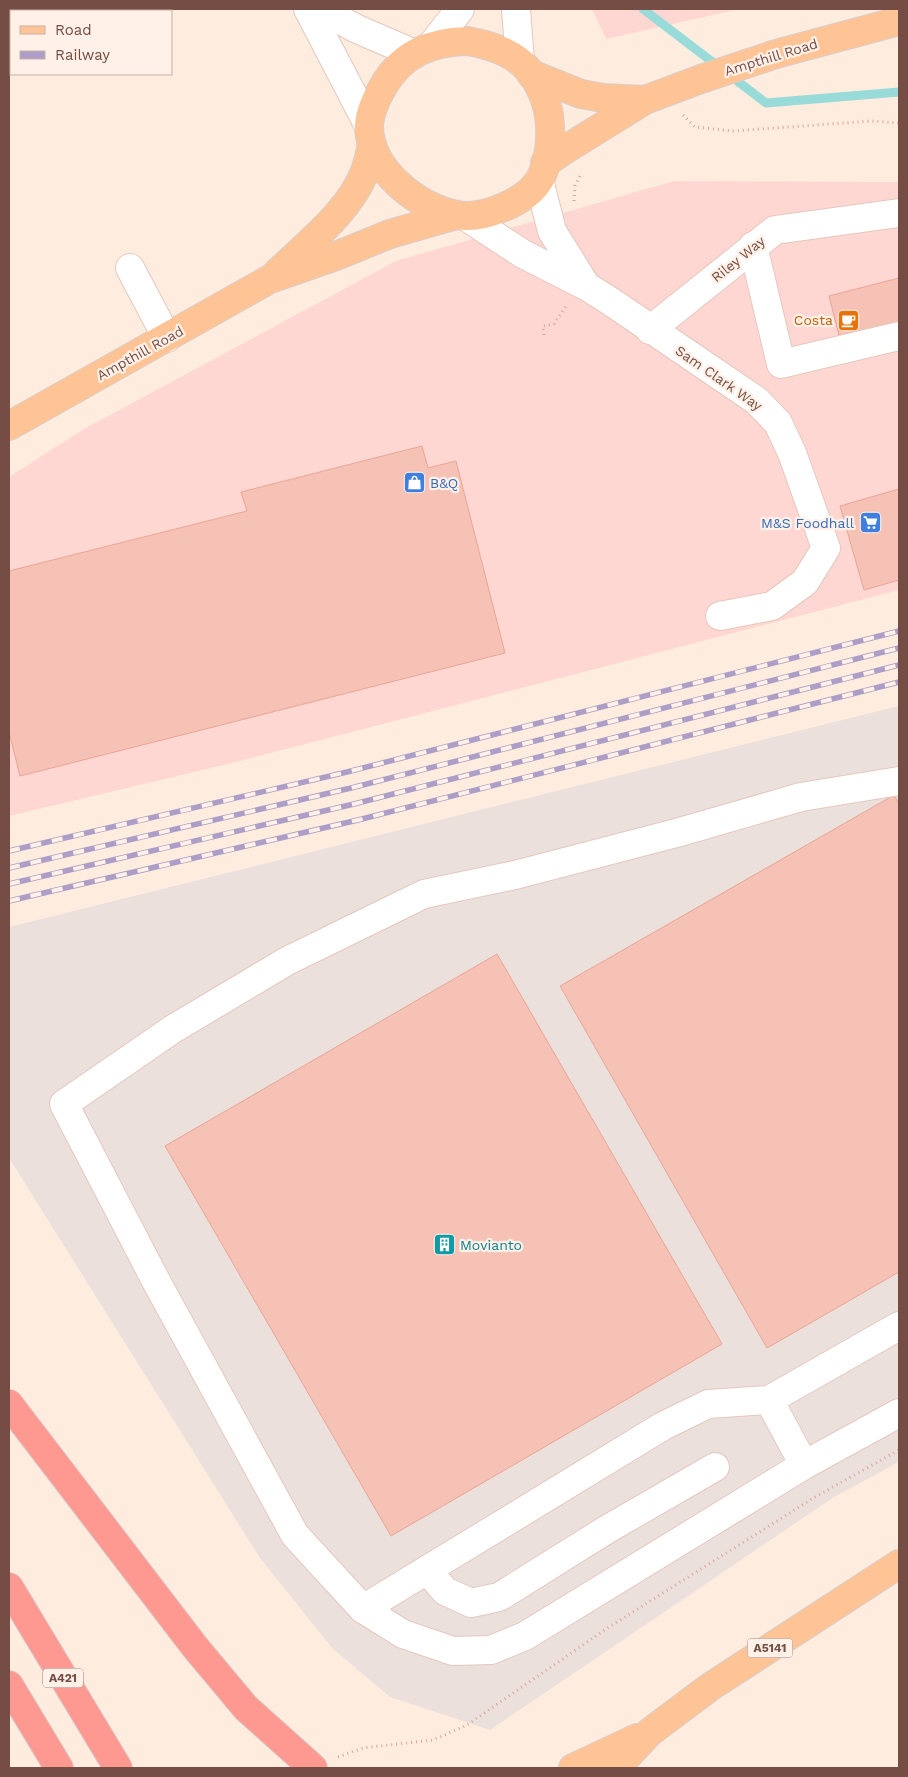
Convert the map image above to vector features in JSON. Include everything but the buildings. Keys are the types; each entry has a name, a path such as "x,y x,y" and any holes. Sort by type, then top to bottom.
{"highway":[{"path":"9,1404 195,1647 246,1708 313,1768"},
{"name":"A421","path":"9,1587 118,1768"},
{"path":"9,1685 59,1768"}],"main road":[{"name":"Ampthill Road","path":"542,172 566,149 645,100 741,65 856,31 899,21"},
{"path":"467,41 485,44 505,52 526,68 543,93 550,122 551,140 542,172 526,193 507,206 485,214 461,215 424,204 405,190 386,169 371,136 373,109 390,75 401,63 423,50 448,42 467,41"},
{"name":"Ampthill Road","path":"526,68 581,94 603,98 645,100"},
{"name":"Ampthill Road","path":"270,279 343,207 365,172 371,136"},
{"name":"Ampthill Road","path":"9,426 270,279 336,256 390,234 461,215"},
{"name":"A5141","path":"616,1768 650,1732 710,1687 899,1564"},
{"name":"A5141","path":"572,1768 650,1732"}],"street":[{"path":"308,9 371,136"},
{"path":"320,9 357,29 423,50 460,9"},
{"path":"516,9 526,68"},
{"name":"Sam Clark Way","path":"542,172 552,231 576,295"},
{"name":"Riley Way","path":"650,330 775,230 899,213"},
{"name":"Sam Clark Way","path":"461,215 524,254 576,295 650,330 757,401 778,422 792,453 826,548 805,582 772,606 720,616"},
{"path":"753,246 781,364 899,336"},
{"path":"130,268 168,338"},
{"path":"899,781 801,797 680,832 524,872 424,894 287,960 173,1029 64,1104 156,1281 295,1535 363,1609 403,1634 453,1651 491,1650 525,1636 804,1464 899,1413"},
{"path":"363,1609 670,1422 708,1404 768,1400 899,1326"},
{"path":"768,1400 804,1464"},
{"path":"428,1570 446,1591 471,1603 499,1596 606,1530 715,1467"}],"path":[{"path":"688,108 679,112 695,127 733,131 872,121 899,123"},
{"path":"574,206 575,186 586,168"},
{"path":"544,335 543,326 554,324 576,295"},
{"path":"363,1748 433,1740 467,1725 606,1629 815,1497 899,1450"}],"shaded area":[{"path":"592,9 739,9 606,39"},
{"path":"674,181 899,182 899,590 236,762 9,816 9,477 84,429 396,261"},
{"path":"899,706 899,1462 834,1497 490,1730 390,1697 332,1648 260,1558 9,1158 9,927"}],"waterway":[{"path":"643,9 766,103 899,92"}],"railway":[{"path":"9,851 347,772 899,631"},
{"path":"9,868 351,788 899,648"},
{"path":"9,884 354,804 899,665"},
{"path":"9,901 358,820 899,682"}],"place":[{"name":"Costa","path":"849,320"},
{"name":"B&Q","path":"414,483"},
{"name":"M&S Foodhall","path":"870,523"},
{"name":"Movianto","path":"444,1245"}]}
